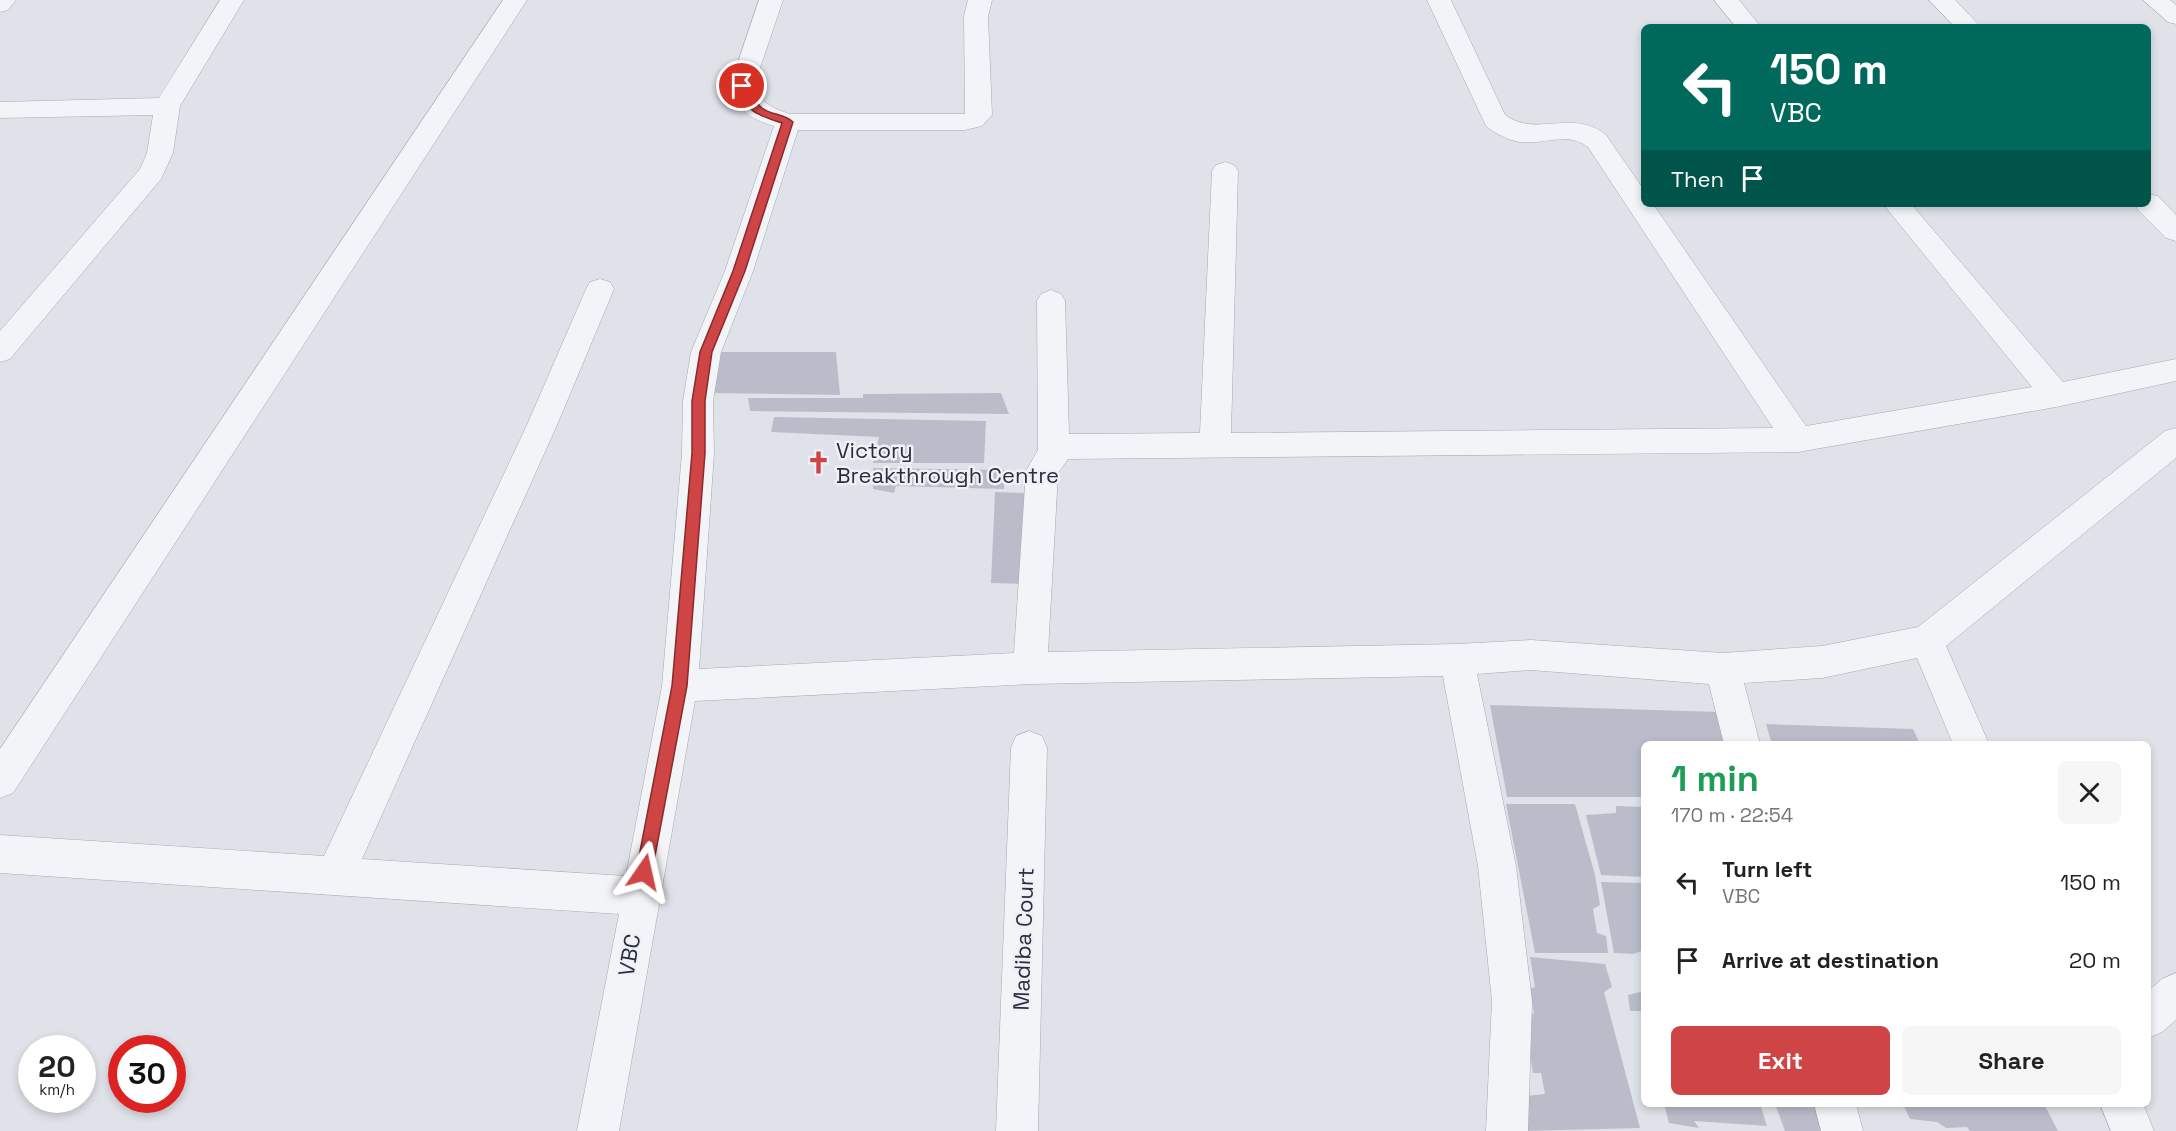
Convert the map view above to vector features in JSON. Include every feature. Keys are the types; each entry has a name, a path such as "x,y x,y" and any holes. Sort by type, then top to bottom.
{"street":[{"path":"0,5 4,0"},
{"path":"0,351 152,173 160,153 167,106 232,0"},
{"path":"0,781 515,0"},
{"path":"771,0 742,86 748,100 761,112 788,122 965,122 973,120 979,115 976,16 980,0"},
{"path":"1439,0 1495,120 1507,129 1520,133 1580,130 1592,135 1641,206"},
{"path":"1726,0 1746,24"},
{"path":"1941,0 1966,24"},
{"path":"2155,0 2176,17"},
{"path":"0,110 167,106"},
{"name":"VBC","path":"598,1131 639,896 680,686 698,453 698,401 706,352 739,271 788,122"},
{"path":"1215,446 1225,171"},
{"path":"2151,206 2176,231"},
{"path":"1641,207 1798,440"},
{"path":"1899,207 2056,395"},
{"path":"335,876 542,425 600,289"},
{"path":"1051,301 1054,452"},
{"path":"1032,668 1030,643 1042,471 1054,452 1065,447 1798,440 2056,395 2176,370"},
{"path":"680,686 1032,668 1456,660 1531,655 1723,669 1822,662 1928,640 2176,440"},
{"path":"1928,640 1970,741"},
{"path":"1456,660 1477,755 1497,866 1512,1001 1507,1131"},
{"path":"1723,669 1741,741"},
{"name":"Madiba Court","path":"1017,1131 1029,748"},
{"path":"0,854 639,896"},
{"path":"2151,1015 2176,993"},
{"path":"1836,1107 1842,1131"},
{"path":"2122,1107 2133,1131"}],"building":[{"path":"716,352 836,352 840,395 708,393"},
{"path":"1001,393 1009,414 750,411 748,398 863,398 863,394"},
{"path":"774,417 986,421 984,463 873,463 879,437 771,432"},
{"path":"873,468 1005,470 1004,489 896,486 894,493 873,489"},
{"path":"995,492 1027,493 1023,584 991,583"},
{"path":"1490,705 1719,712 1727,741 1641,741 1641,797 1507,797"},
{"path":"1766,724 1913,729 1919,741 1771,741"},
{"path":"1506,804 1575,804 1595,875 1600,905 1593,909 1597,933 1606,936 1608,953 1535,953"},
{"path":"1616,806 1641,807 1641,877 1601,875 1586,815 1616,813"},
{"path":"1601,882 1641,883 1641,951 1633,954 1614,953"},
{"path":"1530,957 1605,964 1612,987 1604,992 1640,1128 1524,1131 1518,1097 1545,1094 1541,1073 1533,1073 1524,1016 1534,1013 1529,989 1535,987"},
{"path":"1641,992 1641,1011 1630,1011 1628,995"},
{"path":"1665,1107 1761,1107 1767,1126 1694,1121 1699,1128 1669,1123"},
{"path":"1776,1107 1823,1107 1829,1131 1785,1131"},
{"path":"1904,1107 2046,1107 2058,1131 1970,1131 1967,1127 1946,1128 1937,1122 1910,1119"}],"place":[{"name":"Victory Breakthrough Centre","path":"818,463"}],"route":[{"path":"644,872 680,686 698,453 698,401 706,352 739,271 788,122 761,112 748,100 742,86"}]}
